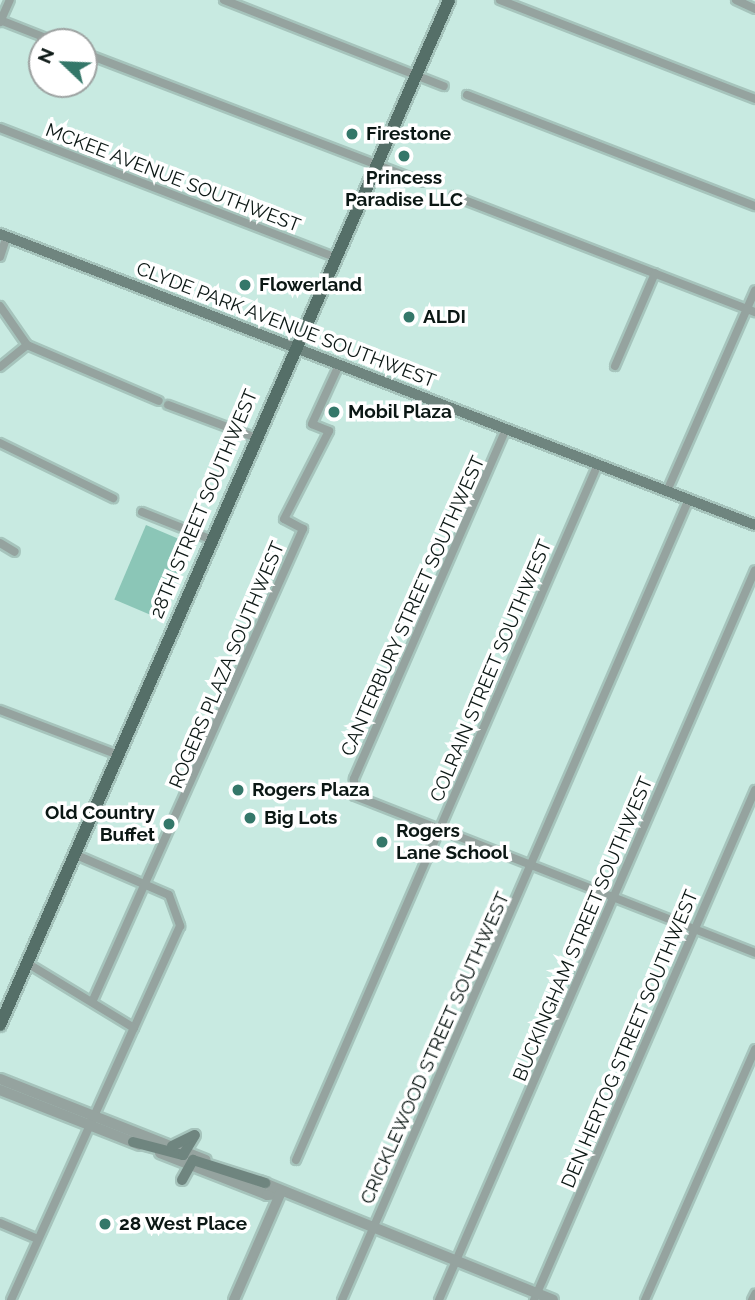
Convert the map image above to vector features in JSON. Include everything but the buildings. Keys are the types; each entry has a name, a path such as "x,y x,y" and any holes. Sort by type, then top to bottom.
{"main road":[{"name":"28TH STREET SOUTHWEST","path":"0,1025 293,347 449,0"},
{"name":"CLYDE PARK AVENUE SOUTHWEST","path":"4,235 755,524"},
{"path":"172,1146 195,1135 188,1162"},
{"path":"133,1142 188,1162 265,1183"}],"street":[{"path":"10,0 0,21 28,32"},
{"path":"224,0 443,86"},
{"path":"500,0 755,99"},
{"path":"736,0 755,9"},
{"path":"98,58 373,166 421,182"},
{"path":"467,95 755,206"},
{"name":"MCKEE AVENUE SOUTHWEST","path":"0,128 334,257"},
{"path":"454,196 751,310"},
{"path":"0,257 4,235"},
{"path":"615,366 655,273"},
{"path":"667,491 751,310 755,291"},
{"path":"0,306 27,345 159,401"},
{"path":"0,367 27,345"},
{"name":"ROGERS PLAZA SOUTHWEST","path":"93,1000 141,890 149,886 303,528 284,519 329,431 312,424 339,365"},
{"path":"168,405 254,437"},
{"name":"CANTERBURY STREET SOUTHWEST","path":"439,831 355,796 354,779 506,429"},
{"path":"0,443 113,498"},
{"name":"COLRAIN STREET SOUTHWEST","path":"296,1160 598,464"},
{"name":"CRICKLEWOOD STREET SOUTHWEST","path":"342,1300 689,499"},
{"path":"142,512 210,539"},
{"path":"0,543 15,552"},
{"name":"BUCKINGHAM STREET SOUTHWEST","path":"439,1300 755,570"},
{"path":"0,710 117,754"},
{"name":"DEN HERTOG STREET SOUTHWEST","path":"536,1297 755,790"},
{"path":"439,831 755,953"},
{"path":"11,1300 36,1238 180,926 169,895 74,854"},
{"path":"26,963 93,1000 134,1028"},
{"path":"645,1300 755,1049"},
{"path":"0,1079 92,1120 133,1142"},
{"path":"0,1090 172,1146 188,1162 280,1194 456,1262 536,1297 553,1300"},
{"path":"265,1183 280,1194"},
{"path":"234,1300 280,1194"},
{"path":"0,1223 36,1238"},
{"path":"752,1300 755,1294"}],"green space":[{"path":"146,525 190,544 159,618 114,600"}],"place":[{"name":"Firestone","path":"352,134"},
{"name":"Princess Paradise LLC","path":"404,156"},
{"name":"Flowerland","path":"245,285"},
{"name":"ALDI","path":"409,317"},
{"name":"Mobil Plaza","path":"334,412"},
{"name":"Rogers Plaza","path":"238,790"},
{"name":"Big Lots","path":"250,818"},
{"name":"Old Country Buffet","path":"169,824"},
{"name":"Rogers Lane School","path":"382,842"},
{"name":"28 West Place","path":"105,1224"}]}
